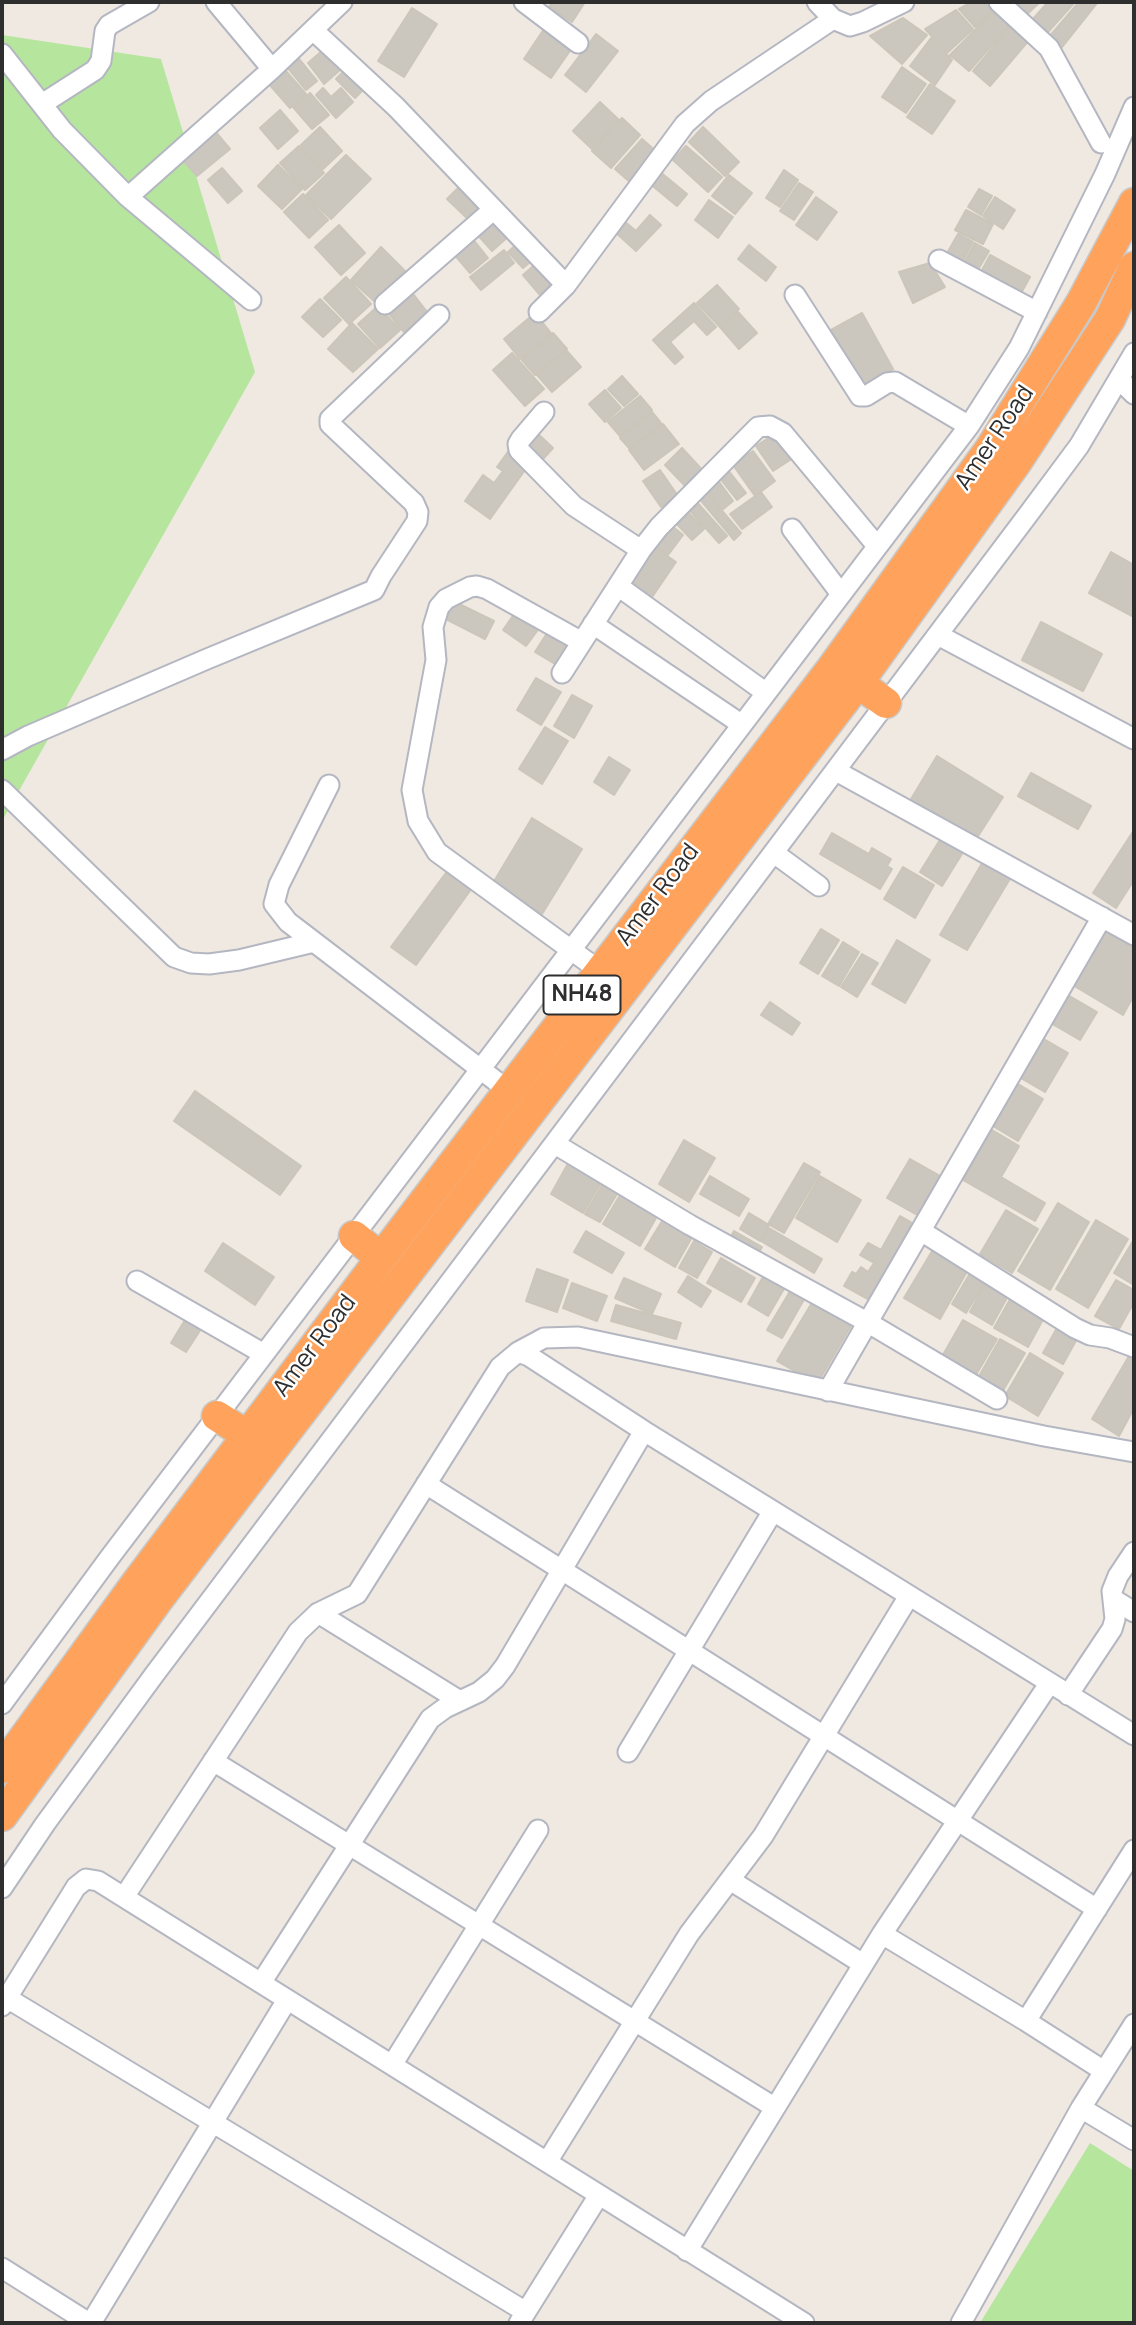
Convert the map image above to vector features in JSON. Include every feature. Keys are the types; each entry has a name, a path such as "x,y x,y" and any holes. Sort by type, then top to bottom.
{"highway":[{"name":"Amer Road","path":"2,1768 381,1258 832,668 990,449 1081,303 1134,203"},
{"name":"Amer Road","path":"2,1816 157,1601 858,682 1016,463 1110,319 1134,267"},
{"path":"858,682 886,703"},
{"path":"354,1236 381,1258"},
{"path":"217,1416 248,1436"}],"street":[{"path":"42,104 95,70 101,61 104,31 109,25 149,2"},
{"path":"216,2 272,69"},
{"path":"128,197 272,69 342,2"},
{"path":"524,2 578,43"},
{"path":"817,2 833,19 850,26 904,2"},
{"path":"999,2 1049,48 1101,143"},
{"path":"539,313 565,285 685,124 711,101 833,19"},
{"path":"313,30 396,107 565,285"},
{"path":"2,54 62,130 128,197 251,300"},
{"path":"2,1704 741,723 969,426 1019,348 1105,174 1134,107"},
{"path":"385,303 492,209"},
{"path":"939,260 1037,312"},
{"path":"795,295 860,396 866,397 887,383 895,382 969,426"},
{"path":"2,750 194,664 374,590 417,521 418,512 414,503 330,424 330,419 439,315"},
{"path":"2,1888 154,1675 1079,446 1134,353"},
{"path":"1119,379 1134,394"},
{"path":"544,412 521,439 519,450 574,506 641,550"},
{"path":"562,673 641,550 659,527 758,427 770,426 783,433 877,546"},
{"path":"792,529 841,594"},
{"path":"618,586 765,692"},
{"path":"582,642 487,589 470,587 446,599 439,607 433,626 436,660 412,790 418,821 437,852 600,971"},
{"path":"593,624 741,723"},
{"path":"937,635 1134,739"},
{"path":"836,771 1134,935"},
{"path":"329,785 279,885 274,904 288,922 509,1091"},
{"path":"2,790 174,957 191,963 209,964 239,960 314,942"},
{"path":"774,853 819,886"},
{"path":"828,1391 1102,917"},
{"path":"555,1144 690,1225 867,1322 997,1399"},
{"path":"921,1231 1075,1328 1090,1335 1134,1346"},
{"path":"137,1281 264,1354"},
{"path":"124,1897 298,1632 318,1613 357,1594 500,1367 518,1352 544,1338 578,1337 1044,1436 1134,1452"},
{"path":"518,1352 529,1356 644,1431 1134,1735"},
{"path":"261,1983 429,1718 479,1692 495,1679 644,1431"},
{"path":"426,1484 1097,1909"},
{"path":"628,1752 773,1511"},
{"path":"1068,1695 1112,1629 1115,1619 1112,1591 1134,1552"},
{"path":"547,2162 689,1934 763,1836 909,1596"},
{"path":"1113,1599 1134,1612"},
{"path":"318,1613 460,1701"},
{"path":"687,2251 882,1934 1049,1684"},
{"path":"213,1761 774,2107"},
{"path":"392,2065 538,1830"},
{"path":"1026,2021 1134,1850"},
{"path":"599,2195 523,2317 213,2122 4,2002 76,1887 86,1879 97,1881 804,2323"},
{"path":"730,1880 863,1964"},
{"path":"882,1934 1104,2071"},
{"path":"2,2268 90,2323 288,2000"},
{"path":"961,2323 1081,2108 1134,2024"},
{"path":"1081,2108 1134,2140"}],"green space":[{"path":"2,35 161,59 255,372 2,821"},
{"path":"1090,2143 1134,2171 1134,2323 980,2323"}],"building":[{"path":"552,2 585,2 572,22 549,7"},
{"path":"972,2 984,2 992,11 975,27 959,9"},
{"path":"1010,2 1040,2 1024,17"},
{"path":"1048,2 1075,2 1048,32 1033,19"},
{"path":"1079,2 1098,2 1059,51 1049,37"},
{"path":"412,8 437,24 404,77 378,61"},
{"path":"956,10 973,29 947,53 925,29"},
{"path":"993,12 1010,25 969,71 950,55"},
{"path":"903,18 927,35 902,64 870,36"},
{"path":"1013,24 1030,39 990,86 973,71"},
{"path":"546,26 574,45 551,78 524,59"},
{"path":"596,34 618,51 586,92 565,75"},
{"path":"931,38 952,60 935,85 910,66"},
{"path":"322,51 340,70 324,84 308,63"},
{"path":"299,59 317,81 306,90 288,68"},
{"path":"902,67 926,84 906,113 882,97"},
{"path":"347,68 366,87 355,98 336,79"},
{"path":"285,70 306,94 290,108 269,84"},
{"path":"930,84 955,101 932,134 907,117"},
{"path":"323,88 331,97 341,88 353,102 336,118 316,95"},
{"path":"310,93 329,115 312,129 293,107"},
{"path":"600,102 619,120 592,149 573,131"},
{"path":"280,110 298,131 278,149 260,128"},
{"path":"622,118 640,135 611,168 592,151"},
{"path":"320,127 342,151 323,169 301,145"},
{"path":"703,127 739,162 725,176 689,142"},
{"path":"214,130 230,149 197,176 181,158"},
{"path":"642,139 658,153 631,183 615,169"},
{"path":"299,146 324,173 305,190 280,163"},
{"path":"686,146 722,177 708,192 673,160"},
{"path":"346,155 371,179 331,219 306,195"},
{"path":"278,165 302,189 282,209 258,186"},
{"path":"222,168 242,191 228,203 208,180"},
{"path":"784,170 798,180 780,207 766,198"},
{"path":"659,171 687,194 677,206 649,183"},
{"path":"729,175 752,193 735,214 712,196"},
{"path":"799,183 813,192 794,220 780,211"},
{"path":"461,185 486,209 472,223 447,199"},
{"path":"979,189 992,196 981,215 968,207"},
{"path":"303,194 328,220 309,238 284,212"},
{"path":"816,197 837,212 817,240 796,225"},
{"path":"995,197 1015,210 1003,229 983,216"},
{"path":"709,200 733,217 718,238 695,220"},
{"path":"966,210 993,224 983,244 955,230"},
{"path":"650,215 661,225 636,251 614,231 624,221 636,231"},
{"path":"493,217 510,235 492,251 476,233"},
{"path":"339,225 365,253 341,275 315,247"},
{"path":"958,234 973,242 961,264 946,255"},
{"path":"472,238 488,258 470,273 453,253"},
{"path":"520,241 535,258 523,268 508,252"},
{"path":"975,243 989,251 976,273 963,265"},
{"path":"749,245 776,267 766,281 738,259"},
{"path":"381,247 405,271 374,301 351,280"},
{"path":"504,250 514,263 481,290 470,277"},
{"path":"990,255 1030,277 1020,295 980,274"},
{"path":"539,261 556,280 540,295 523,275"},
{"path":"930,263 945,287 913,303 899,272"},
{"path":"346,277 371,304 349,324 324,298"},
{"path":"717,285 739,309 720,327 697,303"},
{"path":"410,290 428,313 404,332 385,309"},
{"path":"320,299 341,320 323,337 302,317"},
{"path":"694,303 716,327 707,335 694,321 670,342 683,357 675,364 653,340"},
{"path":"378,306 400,330 380,348 358,324"},
{"path":"738,312 757,333 739,349 720,327"},
{"path":"535,313 551,333 520,359 504,339"},
{"path":"862,313 893,369 862,386 831,330"},
{"path":"352,323 378,349 353,372 328,349"},
{"path":"553,333 567,349 535,375 522,360"},
{"path":"566,350 581,367 552,392 537,375"},
{"path":"512,353 544,389 525,406 493,370"},
{"path":"622,376 638,394 624,406 608,389"},
{"path":"605,390 621,408 605,422 589,404"},
{"path":"640,396 652,410 620,436 608,422"},
{"path":"652,412 661,423 630,449 620,438"},
{"path":"663,424 679,444 644,470 629,450"},
{"path":"535,431 553,448 543,459 525,442"},
{"path":"773,435 790,460 773,471 756,446"},
{"path":"682,448 706,474 689,490 665,465"},
{"path":"510,449 530,463 490,519 465,501 483,475 494,483 503,471 497,467"},
{"path":"753,451 775,481 755,496 733,465"},
{"path":"660,470 678,496 661,507 643,481"},
{"path":"728,470 746,493 737,500 719,477"},
{"path":"717,479 733,501 722,510 705,488"},
{"path":"705,491 741,533 734,540 698,497"},
{"path":"761,492 772,507 742,529 730,514"},
{"path":"694,499 727,536 719,543 686,506"},
{"path":"685,509 704,529 692,540 673,520"},
{"path":"667,522 683,535 668,555 651,543"},
{"path":"651,545 676,562 650,600 625,583"},
{"path":"1111,552 1134,565 1134,617 1089,593"},
{"path":"451,600 494,621 485,639 442,617"},
{"path":"517,610 540,627 526,646 503,630"},
{"path":"1041,622 1102,654 1083,691 1022,660"},
{"path":"549,630 575,643 560,667 535,652"},
{"path":"536,678 561,692 541,725 517,710"},
{"path":"572,695 592,706 574,738 554,726"},
{"path":"545,727 568,741 542,784 519,769"},
{"path":"937,756 1003,797 973,844 908,804"},
{"path":"609,757 630,770 614,795 594,782"},
{"path":"1031,773 1091,806 1078,829 1018,796"},
{"path":"532,818 582,849 542,914 493,883"},
{"path":"1134,830 1134,880 1116,908 1093,893"},
{"path":"832,833 869,854 872,848 891,859 887,866 892,869 880,889 820,854"},
{"path":"943,835 965,849 942,886 920,872"},
{"path":"984,860 1011,877 967,950 940,935"},
{"path":"451,866 475,884 416,965 391,947"},
{"path":"903,867 934,885 915,918 884,899"},
{"path":"821,929 839,940 818,974 800,963"},
{"path":"1103,929 1134,948 1134,995 1123,1015 1071,984"},
{"path":"897,940 930,960 905,1003 872,984"},
{"path":"843,942 859,952 839,986 822,976"},
{"path":"862,954 878,963 857,997 841,987"},
{"path":"1066,994 1097,1012 1080,1040 1049,1022"},
{"path":"770,1002 800,1023 792,1035 761,1015"},
{"path":"1042,1038 1068,1053 1045,1092 1019,1077"},
{"path":"1018,1084 1043,1099 1018,1141 993,1126"},
{"path":"195,1091 301,1166 280,1195 174,1121"},
{"path":"992,1130 1019,1146 1001,1177 1045,1203 1035,1221 963,1180"},
{"path":"684,1140 715,1158 689,1202 659,1184"},
{"path":"910,1159 942,1177 919,1216 887,1198"},
{"path":"570,1160 603,1179 583,1213 551,1194"},
{"path":"804,1163 820,1172 784,1233 768,1224"},
{"path":"710,1176 749,1199 739,1216 700,1194"},
{"path":"820,1176 861,1200 837,1242 796,1218"},
{"path":"605,1180 620,1189 600,1222 585,1214"},
{"path":"623,1190 660,1211 640,1246 603,1224"},
{"path":"1058,1203 1089,1222 1050,1290 1018,1271"},
{"path":"1006,1210 1038,1229 1012,1273 980,1254"},
{"path":"667,1213 696,1230 675,1267 645,1249"},
{"path":"749,1213 769,1225 760,1241 740,1229"},
{"path":"900,1216 916,1225 871,1301 844,1286 852,1272 856,1274 861,1267 868,1272 874,1263 860,1255 868,1243 881,1250"},
{"path":"1096,1220 1128,1239 1088,1308 1056,1289"},
{"path":"769,1228 822,1259 814,1273 761,1241"},
{"path":"586,1231 624,1253 612,1273 574,1252"},
{"path":"734,1231 762,1247 757,1256 729,1240"},
{"path":"694,1241 712,1252 697,1278 679,1268"},
{"path":"1134,1241 1134,1285 1114,1273"},
{"path":"223,1243 274,1277 255,1305 205,1271"},
{"path":"934,1248 969,1268 940,1319 904,1298"},
{"path":"721,1258 755,1278 741,1302 707,1283"},
{"path":"537,1269 568,1280 557,1312 526,1301"},
{"path":"972,1270 987,1279 966,1313 952,1304"},
{"path":"764,1275 785,1287 768,1316 748,1304"},
{"path":"688,1276 711,1291 701,1307 678,1292"},
{"path":"624,1278 661,1294 652,1314 615,1298"},
{"path":"1116,1280 1134,1290 1134,1302 1119,1329 1095,1316"},
{"path":"987,1281 1009,1294 992,1325 970,1312"},
{"path":"572,1283 607,1296 597,1321 563,1308"},
{"path":"792,1288 806,1296 782,1338 767,1330"},
{"path":"1013,1294 1047,1312 1028,1347 994,1328"},
{"path":"813,1301 852,1324 817,1384 777,1361"},
{"path":"616,1305 681,1323 676,1339 611,1321"},
{"path":"185,1320 201,1329 186,1352 171,1343"},
{"path":"963,1320 997,1339 973,1380 940,1360"},
{"path":"1058,1326 1078,1337 1063,1364 1043,1353"},
{"path":"1000,1339 1025,1353 1001,1394 977,1380"},
{"path":"1132,1351 1134,1408 1119,1436 1092,1419"},
{"path":"1030,1353 1063,1373 1038,1416 1005,1396"}]}
